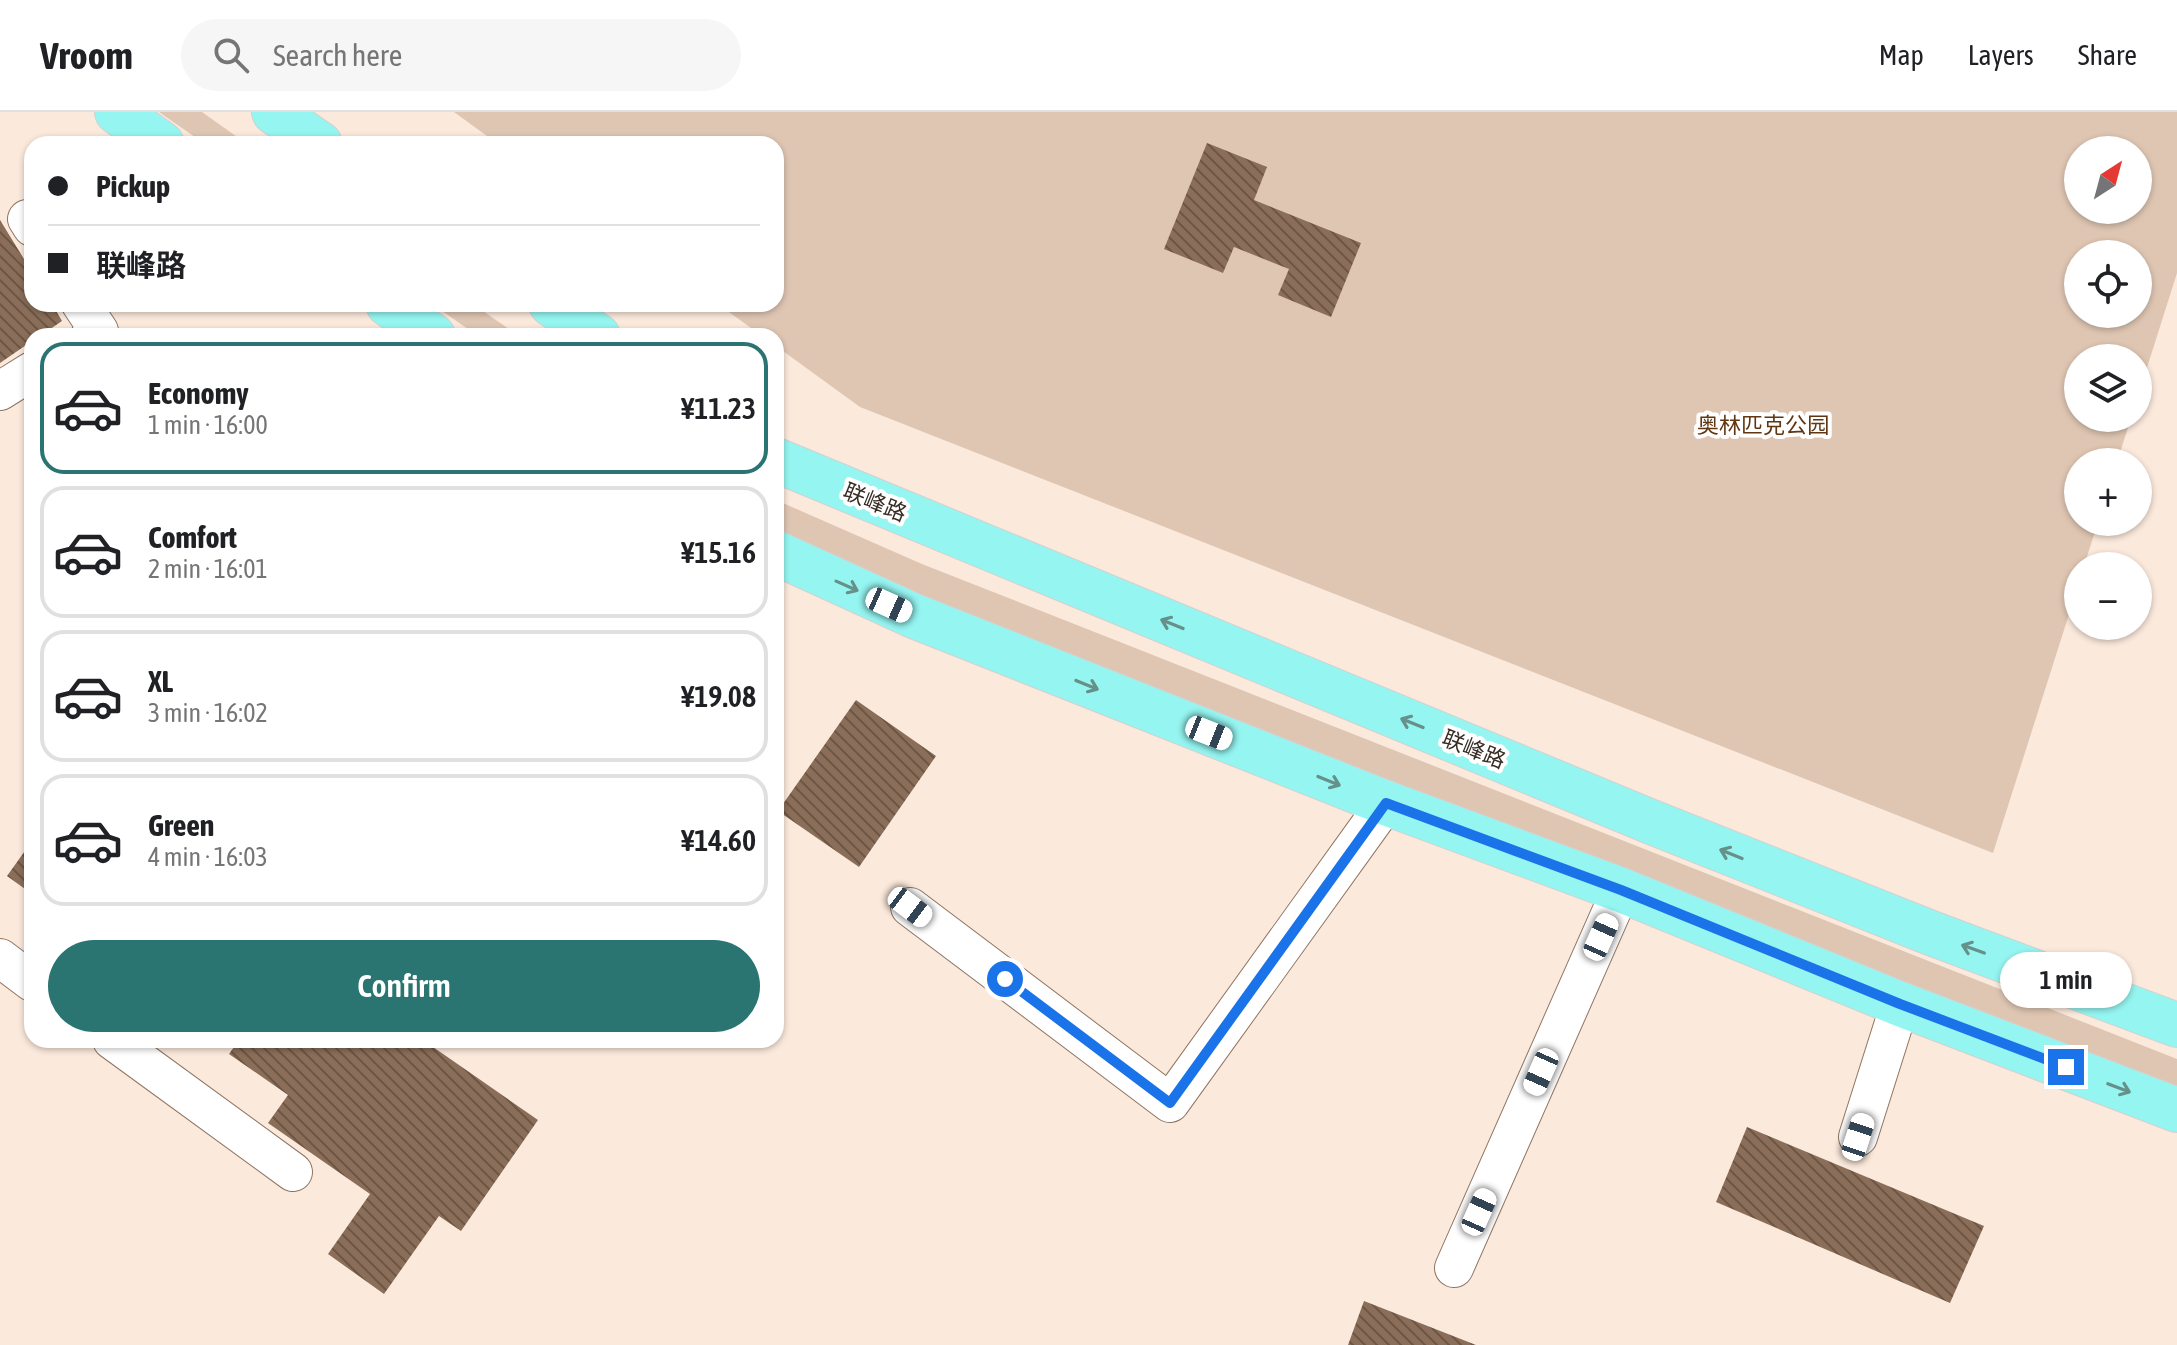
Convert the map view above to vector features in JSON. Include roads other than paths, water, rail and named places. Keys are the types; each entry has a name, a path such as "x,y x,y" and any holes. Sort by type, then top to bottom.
{"main road":[{"path":"117,112 151,136"},
{"path":"274,112 308,136"},
{"path":"399,312 422,328"},
{"path":"563,312 586,328"},
{"name":"联峰路","path":"784,463 1664,827 1931,933 2177,1025"},
{"path":"784,557 914,616 2177,1110"}],"lane":[{"path":"0,391 24,376"},
{"path":"910,907 1170,1103 1386,803"},
{"path":"1454,1268 1621,890"},
{"path":"0,958 24,976"},
{"path":"1858,1137 1900,1004"},
{"path":"123,1048 293,1172"}],"park label":[{"name":"奥林匹克公园","path":"1763,425"}]}
